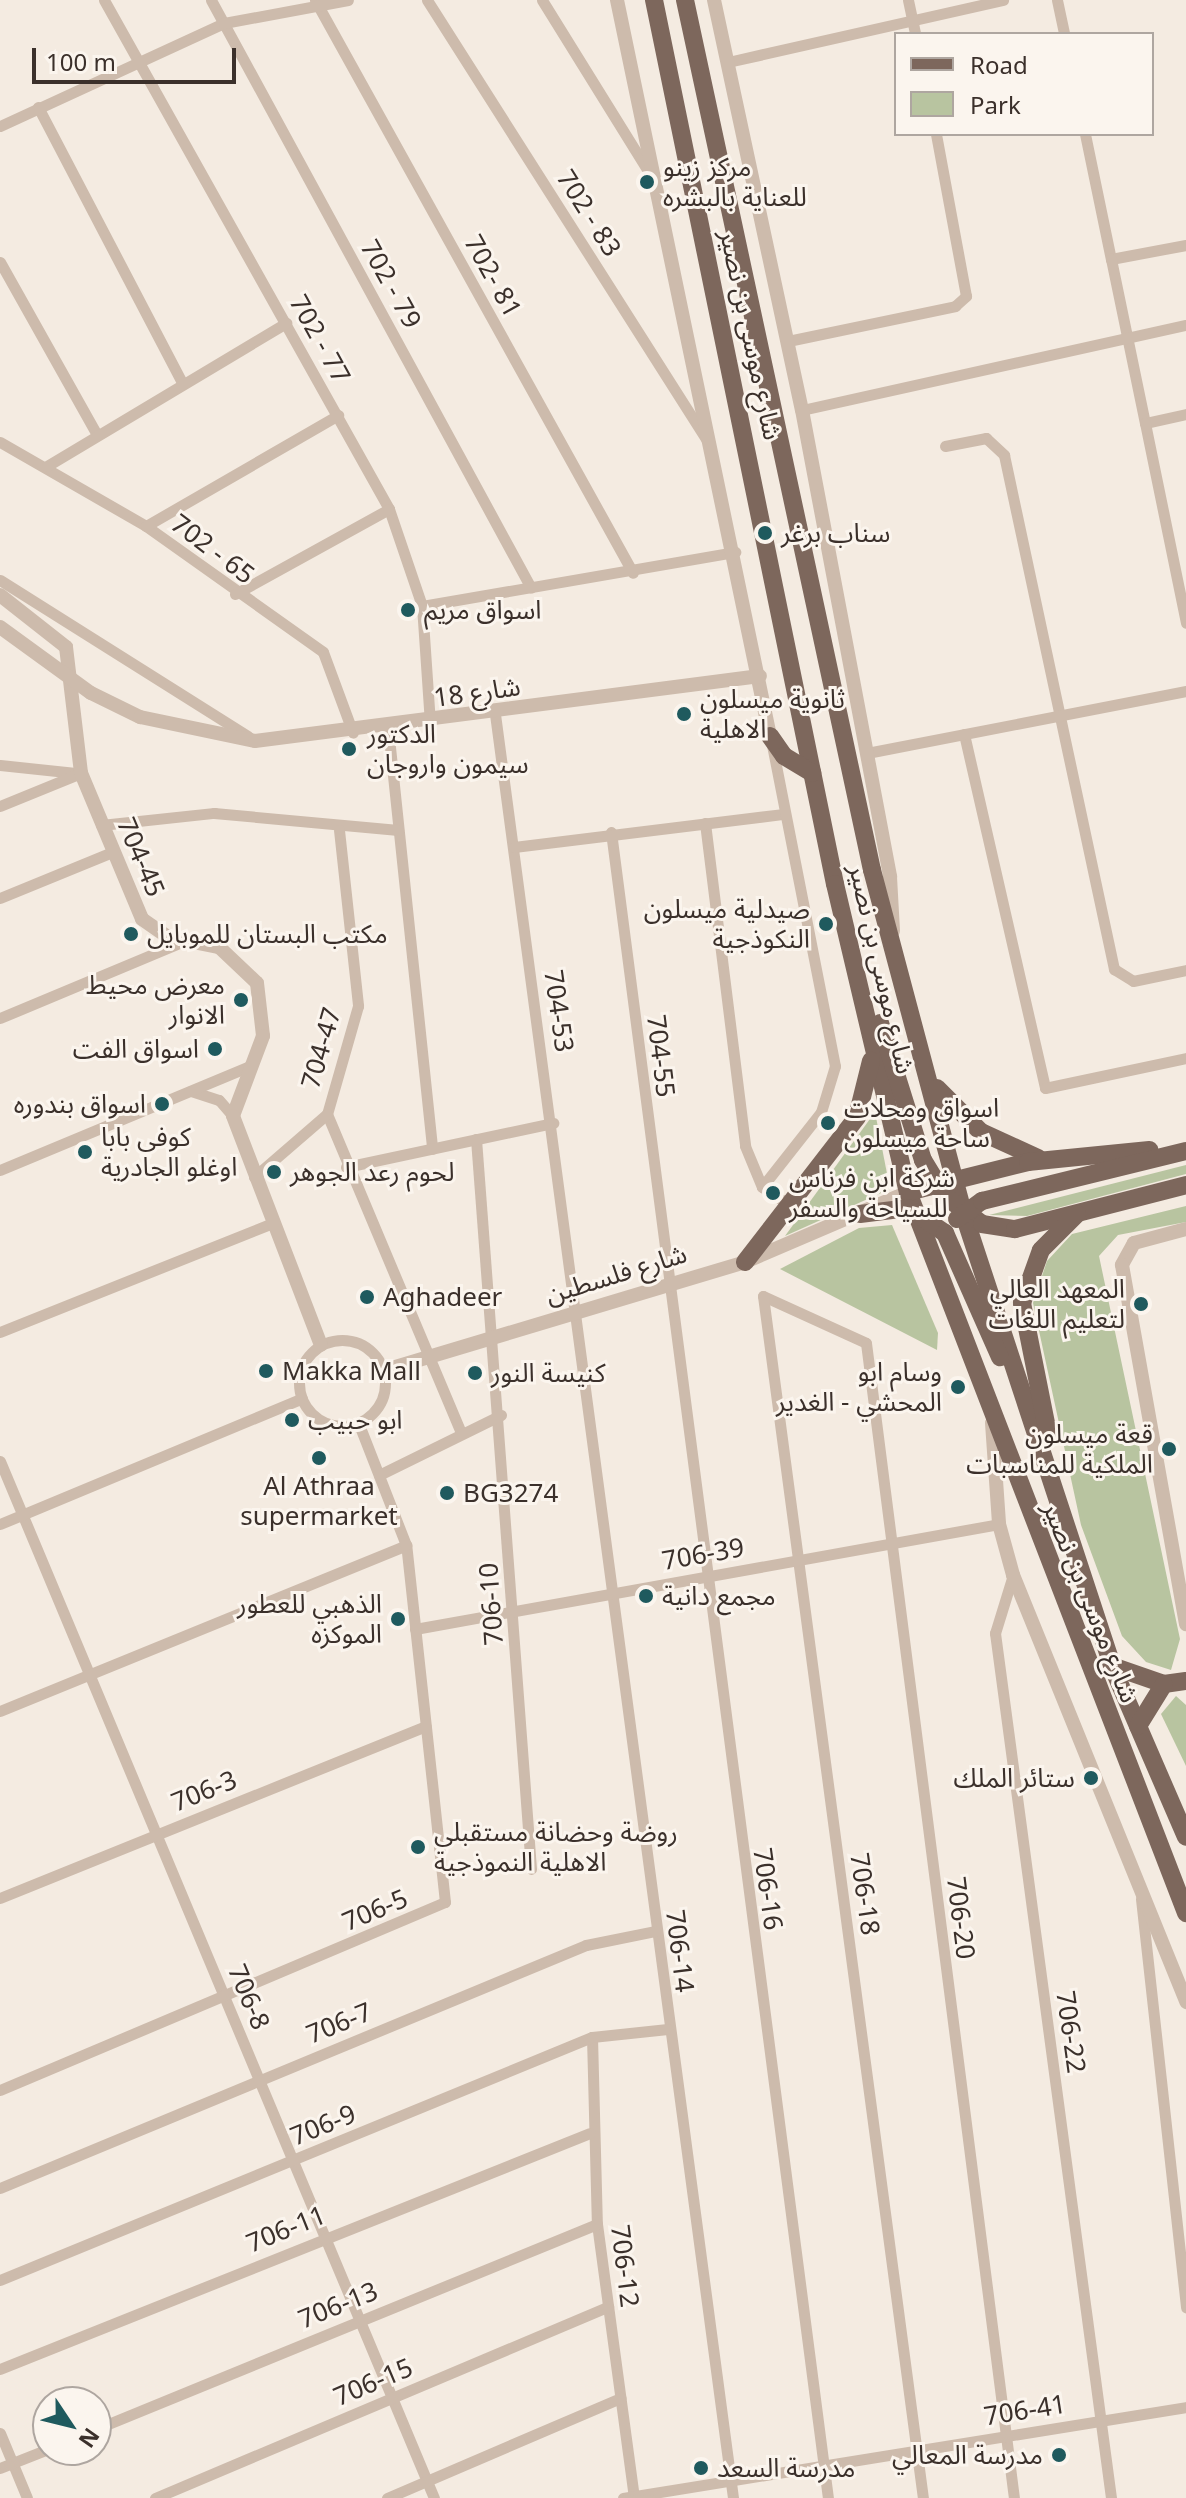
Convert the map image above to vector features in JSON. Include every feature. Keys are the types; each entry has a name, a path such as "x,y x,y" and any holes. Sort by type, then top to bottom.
{"main road":[{"name":"شارع موسى بن نصير","path":"654,0 835,884 908,1192 939,1288 1186,1913"},
{"name":"شارع موسى بن نصير","path":"685,0 818,630 893,943 933,1083 963,1212 1112,1666 1186,1837"},
{"path":"770,736 784,756 812,773"},
{"path":"835,884 937,1183 963,1212 982,1224 1015,1229 1186,1185"},
{"path":"745,1262 793,1207 857,1117 873,1042"},
{"path":"933,1083 981,1132 1045,1160"},
{"path":"908,1192 955,1177 1045,1160 1186,1149"},
{"path":"939,1288 945,1233 963,1212 982,1201 1186,1149"},
{"path":"860,1214 898,1207 915,1212 945,1233 1064,1516"},
{"path":"1064,1516 1022,1303 1041,1250 1081,1210"},
{"path":"1112,1666 1164,1684 1186,1681"},
{"path":"1138,1726 1164,1684"}],"street":[{"name":"702 - 77","path":"104,0 389,509 422,606 430,723"},
{"name":"702 - 79","path":"211,0 531,588"},
{"path":"0,126 135,57 224,23 348,0"},
{"name":"702 - 83","path":"427,0 713,450"},
{"path":"542,0 658,188"},
{"path":"617,0 735,552 784,814 834,1031 835,1066 821,1112 762,1187"},
{"path":"714,0 802,410 890,877 893,943"},
{"path":"908,0 915,32"},
{"path":"728,62 1003,0"},
{"path":"1057,0 1064,32"},
{"name":"702- 81","path":"317,4 633,573"},
{"path":"38,107 182,382"},
{"path":"788,341 955,306 966,296 936,136"},
{"path":"1085,136 1186,623"},
{"path":"1111,259 1186,245"},
{"path":"0,262 97,435"},
{"path":"47,466 182,382 286,323"},
{"path":"802,410 1186,325"},
{"path":"1145,423 1186,414"},
{"path":"146,526 338,415"},
{"path":"945,446 986,438 1004,455 1114,969 1133,981 1186,970"},
{"name":"702 - 65","path":"0,442 47,466 146,526 235,594 323,652 353,733"},
{"path":"235,594 389,509"},
{"path":"422,606 633,573 735,552"},
{"path":"0,580 255,741"},
{"path":"0,595 61,639 70,677"},
{"name":"شارع 18","path":"0,627 70,677 165,726 255,741 353,733 760,676"},
{"name":"704-45","path":"70,677 81,773 142,919 184,941 227,951 257,983 265,1018 233,1116"},
{"path":"867,753 1186,691"},
{"name":"704-53","path":"495,714 553,1123 576,1315"},
{"path":"388,728 432,1149"},
{"path":"964,734 1045,1088 1186,1058"},
{"path":"0,765 81,773"},
{"path":"0,806 81,773"},
{"path":"101,825 214,813 339,830 398,830"},
{"path":"514,847 611,832 784,814"},
{"path":"705,823 745,1146 762,1187 793,1207"},
{"name":"704-47","path":"339,830 358,1006 327,1114 346,1167 461,1433"},
{"name":"704-55","path":"611,832 668,1286"},
{"path":"0,898 112,852"},
{"path":"0,1018 184,941"},
{"path":"0,1170 248,1067"},
{"path":"190,1091 219,1100 233,1116 321,1345"},
{"path":"254,1177 327,1114"},
{"path":"346,1167 553,1123"},
{"name":"706-10","path":"476,1139 496,1336 531,1869"},
{"name":"شارع فلسطين","path":"382,1371 745,1262 908,1192"},
{"path":"0,1332 273,1223"},
{"path":"1186,1229 1134,1243 1122,1265 1186,1624"},
{"name":"706-16","path":"668,1286 703,1576 828,2498"},
{"name":"706-20","path":"763,1296 866,1343 889,1543 1014,2498"},
{"name":"706-18","path":"763,1296 923,2498"},
{"name":"706-14","path":"576,1315 668,2029 733,2498"},
{"path":"353,1341 382,1371 379,1404 358,1422 323,1421 302,1398 300,1372 321,1345 353,1341"},
{"path":"0,1524 302,1398"},
{"path":"379,1475 501,1415"},
{"name":"706-5","path":"0,2090 445,1902 406,1545 358,1422"},
{"path":"992,1423 999,1524 1013,1575 1186,2002"},
{"name":"706-8","path":"0,1461 434,2498"},
{"name":"706-39","path":"415,1629 999,1524"},
{"path":"0,1711 406,1545"},
{"name":"706-22","path":"1013,1575 995,1633 1111,2498"},
{"name":"706-3","path":"0,1898 426,1726"},
{"path":"1140,1887 1186,2308"},
{"name":"706-7","path":"0,2188 586,1945 655,1931"},
{"name":"706-9","path":"0,2280 592,2037 668,2029"},
{"name":"706-12","path":"592,2037 590,2133 597,2224 631,2497"},
{"name":"706-11","path":"0,2369 590,2133"},
{"name":"706-13","path":"112,2422 597,2224"},
{"name":"706-15","path":"155,2498 608,2307"},
{"path":"387,2498 620,2398"},
{"name":"706-41","path":"631,2497 1186,2407"},
{"path":"0,2433 27,2498"},
{"path":"0,2468 32,2455"}],"green space":[{"path":"875,1112 890,1189 785,1236"},
{"path":"1186,1165 1186,1174 1027,1216 989,1215"},
{"path":"1186,1206 1186,1222 1118,1235 1099,1256 1180,1639 1171,1670 1146,1662 1122,1636 1081,1525 1033,1303 1047,1261 1072,1234"},
{"path":"892,1225 938,1333 937,1350 780,1269 859,1228"},
{"path":"1176,1696 1186,1705 1186,1766 1161,1714"}],"place":[{"name":"مركز زينو للعناية بالبشره","path":"647,182"},
{"name":"سناب برغر","path":"765,533"},
{"name":"اسواق مريم","path":"408,610"},
{"name":"ثانوية ميسلون الاهلية","path":"684,714"},
{"name":"الدكتور سيمون واروجان","path":"349,749"},
{"name":"صيدلية ميسلون النكوذجية","path":"826,924"},
{"name":"مكتب البستان للموبايل","path":"131,934"},
{"name":"معرض محيط الانوار","path":"241,1000"},
{"name":"اسواق الفت","path":"215,1049"},
{"name":"اسواق بندوره","path":"162,1104"},
{"name":"اسواق ومحلات ساحة ميسلون","path":"828,1123"},
{"name":"كوفي بابا اوغلو الجادرية","path":"85,1152"},
{"name":"لحوم رعد الجوهر","path":"274,1172"},
{"name":"شركة ابن فرناس للسياحة والسفر","path":"773,1193"},
{"name":"Aghadeer","path":"367,1297"},
{"name":"المعهد العالي لتعليم اللغات","path":"1141,1304"},
{"name":"Makka Mall","path":"266,1371"},
{"name":"كنيسة النور","path":"475,1373"},
{"name":"وسام ابو المحشي - الغدير","path":"958,1387"},
{"name":"ابو حبيب","path":"292,1420"},
{"name":"قعة ميسلون الملكية للمناسبات","path":"1169,1449"},
{"name":"Al Athraa supermarket","path":"319,1458"},
{"name":"BG3274","path":"447,1493"},
{"name":"مجمع دانية","path":"646,1596"},
{"name":"الذهبي للعطور الموكزه","path":"398,1619"},
{"name":"ستائر الملك","path":"1091,1778"},
{"name":"روضة وحضانة مستقبلي الاهلية النموذجية","path":"418,1847"},
{"name":"مدرسة المعالي","path":"1059,2455"},
{"name":"مدرسة السعد","path":"701,2468"}]}
